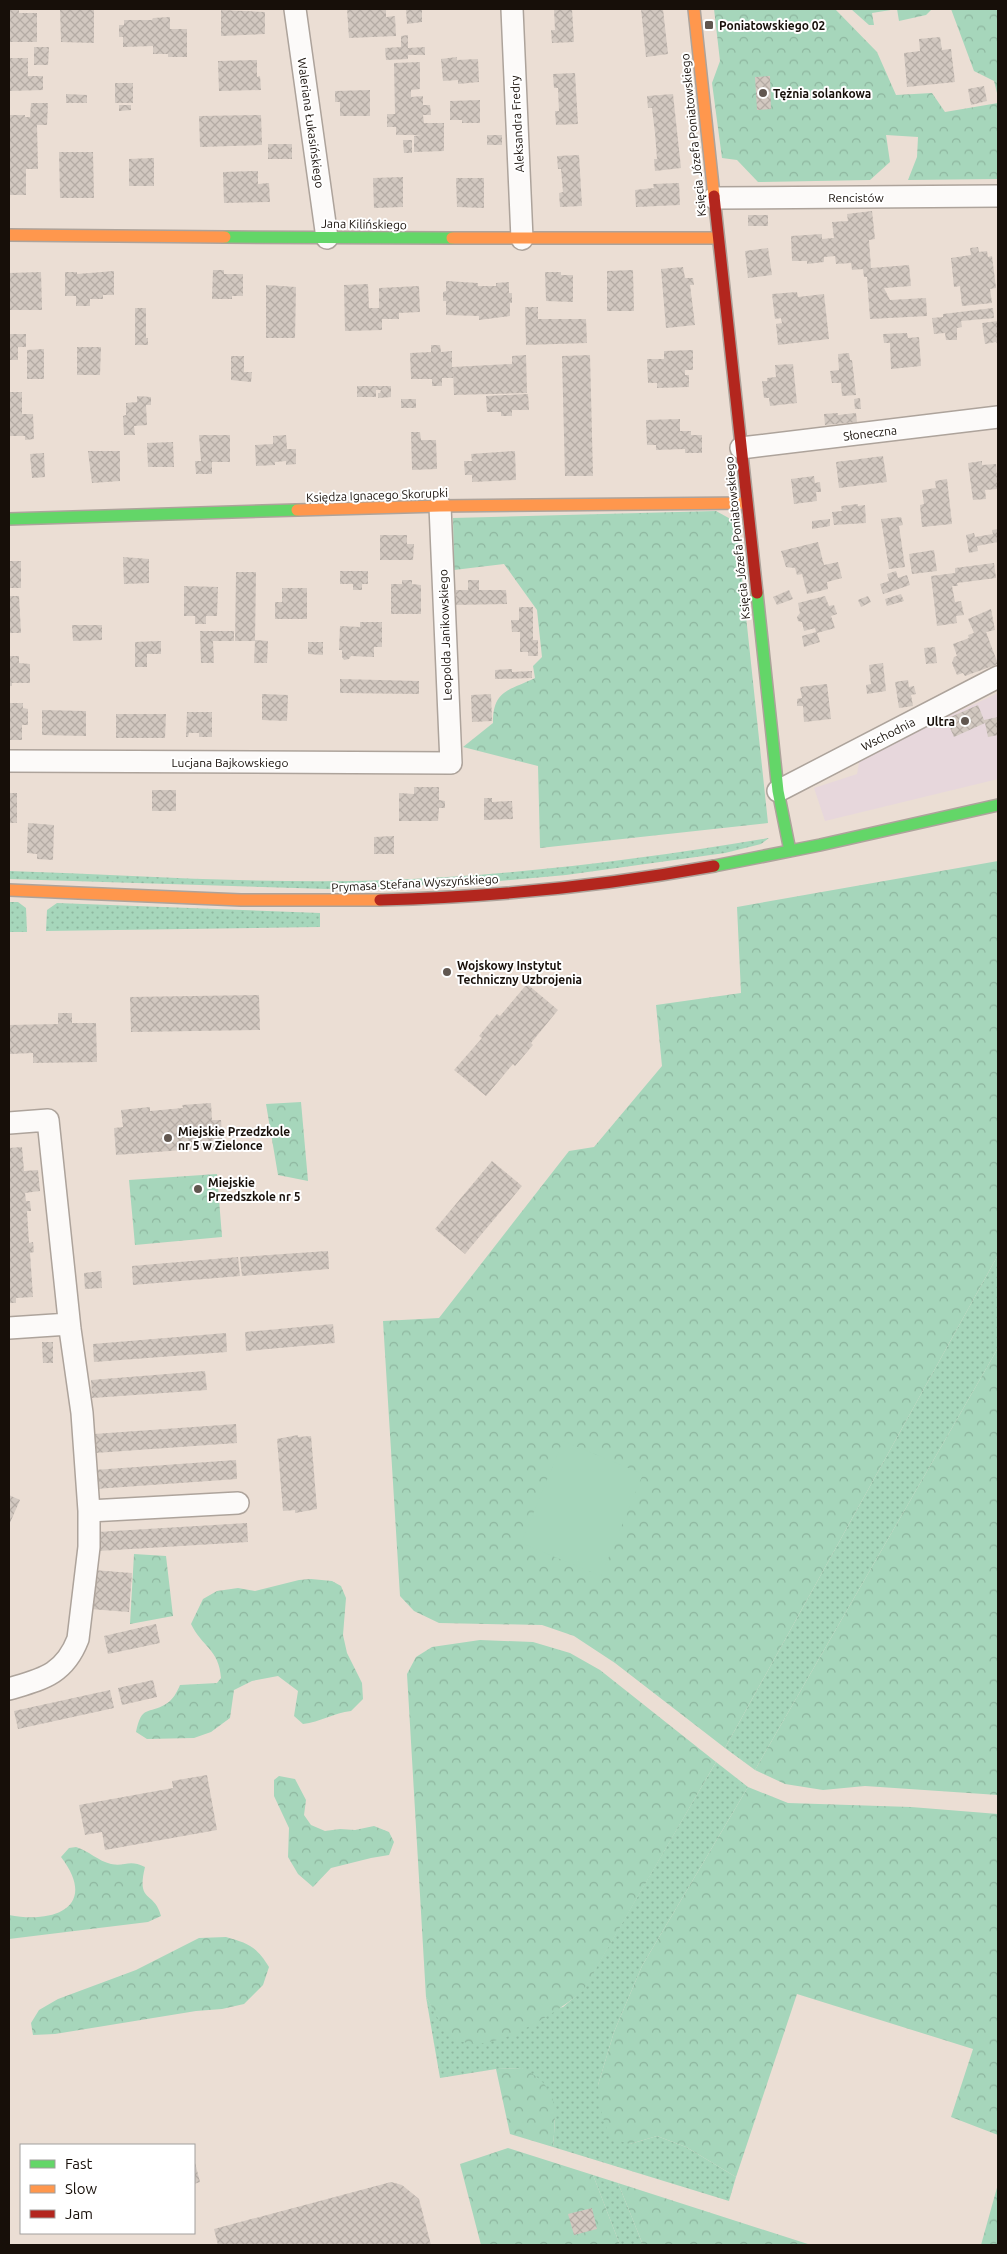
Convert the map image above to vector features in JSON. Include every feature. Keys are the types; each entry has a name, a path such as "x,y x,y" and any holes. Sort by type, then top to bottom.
{"street":[{"name":"Waleriana Łukasińskiego","path":"295,9 327,238"},
{"name":"Aleksandra Fredry","path":"512,9 522,239"},
{"name":"Księcia Józefa Poniatowskiego","path":"694,9 778,791 790,851"},
{"name":"Rencistów","path":"714,198 998,196"},
{"name":"Jana Kilińskiego","path":"9,235 522,239 718,238"},
{"name":"Słoneczna","path":"741,448 998,417"},
{"name":"Księdza Ignacego Skorupki","path":"9,519 440,506 747,503"},
{"name":"Leopolda Janikowskiego","path":"440,506 451,763"},
{"name":"Wschodnia","path":"778,791 998,677"},
{"name":"Lucjana Bajkowskiego","path":"9,761 451,763"},
{"path":"790,851 998,805"},
{"name":"Prymasa Stefana Wyszyńskiego","path":"9,890 256,900 381,900 522,891 589,884 720,865 790,851"},
{"path":"9,1123 48,1120 69,1324 82,1414 89,1511 89,1548 85,1586 78,1639 73,1653 64,1665 50,1676 9,1689"},
{"path":"9,1328 69,1324"},
{"path":"89,1511 238,1503"}],"shaded area":[{"path":"998,693 998,779 825,821 814,788 857,774 860,758"}],"green space":[{"path":"714,9 835,9 877,52 896,95 932,93 945,112 998,103 998,179 908,180 917,157 918,137 886,135 890,162 870,180 758,182 737,160 722,158 712,83 720,61"},
{"path":"851,9 897,9 872,13 874,25 869,25"},
{"path":"897,9 932,9 926,15 899,21"},
{"path":"951,9 998,9 998,97 994,81 974,71"},
{"path":"716,511 736,522 768,823 540,848 538,766 463,747 493,723 496,704 504,693 535,678 533,666 542,657 537,610 504,564 454,570 453,518"},
{"path":"769,838 761,844 725,853 566,875 478,883 328,889 9,879 9,871 296,881 440,878 581,865"},
{"path":"998,861 998,1255 725,1748 615,1663 574,1636 542,1625 439,1623 414,1611 400,1596 383,1321 439,1318 569,1151 594,1147 662,1066 656,1005 741,993 737,907"},
{"path":"9,902 18,902 26,908 27,932 9,932"},
{"path":"57,903 320,913 320,927 46,931 47,910"},
{"path":"301,1102 308,1181 278,1175 266,1104"},
{"path":"217,1174 222,1237 135,1245 129,1180"},
{"path":"998,1255 998,1348 755,1770 725,1748"},
{"path":"998,1348 998,1795 865,1786 823,1790 785,1784 755,1770"},
{"path":"563,1441 643,1474 601,1576 521,1543"},
{"path":"134,1554 166,1556 173,1616 130,1624"},
{"path":"299,1580 332,1581 341,1586 346,1598 343,1635 347,1653 362,1683 363,1699 351,1711 303,1724 294,1716 298,1691 278,1676 252,1681 234,1690 230,1718 211,1732 194,1738 147,1739 136,1732 143,1714 168,1702 180,1685 217,1683 221,1678 220,1668 214,1654 195,1632 191,1624 203,1599 217,1591 238,1588 255,1591"},
{"path":"480,1640 533,1642 570,1653 600,1670 716,1762 583,1991 555,2011 517,2032 497,2040 479,2043 462,2042 448,2033 426,1997 407,1674 416,1657 432,1647"},
{"path":"716,1762 748,1787 642,1966 614,2032 598,2085 630,2144 657,2136 686,2147 736,2177 729,2201 553,2147 555,2120 522,2068 496,2069 440,2078 426,1997 449,2033 563,2007 583,1990"},
{"path":"279,1776 295,1779 306,1800 304,1815 311,1825 325,1831 355,1830 374,1826 389,1832 394,1842 389,1855 331,1868 313,1887 298,1874 288,1857 289,1828 274,1796 274,1780"},
{"path":"748,1787 788,1803 911,1807 998,1814 998,2135 951,2117 973,2049 797,1994 736,2177 686,2147 657,2136 630,2144 610,2138 602,2115 598,2085 614,2032 642,1966"},
{"path":"76,1847 111,1864 131,1863 145,1867 143,1879 144,1892 158,1908 161,1916 148,1922 9,1939 9,1915 41,1917 55,1914 66,1908 73,1900 75,1888 72,1874 61,1857 69,1848"},
{"path":"226,1937 240,1941 256,1950 269,1967 263,1985 244,2004 55,2034 33,2035 31,2023 39,2010 58,1999 136,1970 199,1938"},
{"path":"522,2068 543,2083 553,2100 555,2121 553,2147 510,2134 496,2069"},
{"path":"508,2148 593,2175 620,2245 481,2245 460,2164"},
{"path":"593,2175 618,2183 643,2245 620,2245"},
{"path":"618,2183 811,2245 643,2245"},
{"path":"998,2184 998,2245 981,2245"}],"building":[{"path":"9,9 19,9 19,13 37,13 37,42 9,42"},
{"path":"60,9 94,9 94,43 61,42"},
{"path":"347,9 386,9 386,17 395,16 396,36 349,38"},
{"path":"406,9 422,9 422,22 407,24"},
{"path":"554,9 572,9 574,42 552,43 551,30 555,30"},
{"path":"641,9 663,9 668,54 646,57"},
{"path":"221,10 265,12 265,34 221,36"},
{"path":"170,17 170,29 187,29 187,57 168,57 168,54 153,54 153,46 123,47 123,37 119,37 119,25 124,25 124,20 152,20 153,18"},
{"path":"408,35 408,48 425,47 425,55 408,55 408,59 386,60 385,48 401,47 401,36"},
{"path":"940,37 942,50 951,49 955,82 907,87 904,53 920,51 919,39"},
{"path":"34,47 49,47 48,65 34,65"},
{"path":"457,57 457,60 478,59 479,82 458,84 458,80 443,81 441,59"},
{"path":"9,58 28,58 28,76 43,76 43,90 9,91"},
{"path":"257,60 257,77 260,76 261,90 219,91 218,61"},
{"path":"420,62 420,89 411,90 411,97 423,96 423,105 430,105 431,115 423,115 424,123 444,123 444,151 414,152 414,136 421,135 396,135 396,127 387,127 387,114 395,114 394,63"},
{"path":"575,73 578,124 556,125 555,111 559,111 558,88 554,88 553,74"},
{"name":"Tężnia solankowa","path":"770,76 771,109 757,110 755,77"},
{"path":"115,83 133,83 133,103 115,103"},
{"path":"984,86 987,101 971,105 968,89"},
{"path":"370,90 370,116 340,116 340,102 335,102 335,91"},
{"path":"66,94 87,95 87,103 66,103"},
{"path":"673,94 681,168 655,171 654,159 657,159 655,133 652,108 648,108 647,96"},
{"path":"480,100 480,123 462,123 462,120 450,120 450,101"},
{"path":"31,103 48,103 47,125 37,125 38,169 26,169 26,195 9,195 9,115 25,115 25,117 30,117"},
{"path":"119,105 131,105 131,110 119,111"},
{"path":"261,115 262,145 200,147 199,116"},
{"path":"487,135 502,135 502,145 487,145"},
{"path":"403,140 412,140 412,153 404,153"},
{"path":"268,144 292,144 292,159 268,159"},
{"path":"59,152 93,152 94,198 60,198"},
{"path":"579,155 582,206 560,207 559,193 563,192 561,169 558,169 557,156"},
{"path":"154,158 154,186 129,186 129,159"},
{"path":"258,171 258,184 269,183 270,202 224,203 223,172"},
{"path":"403,177 403,207 374,208 373,178"},
{"path":"456,178 484,178 484,208 457,207"},
{"path":"679,183 680,205 636,207 635,190 654,188 653,184"},
{"path":"872,211 875,239 869,240 871,268 909,265 911,286 884,288 890,300 926,298 927,316 870,319 867,277 864,277 863,269 852,270 851,263 836,264 835,256 824,257 824,262 807,264 807,261 792,261 791,236 822,234 822,239 834,238 832,222 848,221 847,214"},
{"path":"748,215 768,215 768,226 748,226"},
{"path":"978,247 979,252 987,251 988,257 992,256 996,288 990,289 992,303 962,306 960,286 954,287 951,258 971,255 970,248"},
{"path":"768,248 772,275 748,278 745,251"},
{"path":"683,267 685,278 693,278 694,285 690,285 695,325 666,328 661,269"},
{"path":"213,270 224,270 224,274 243,274 243,296 232,296 232,299 212,299"},
{"path":"633,270 634,311 607,311 607,271"},
{"path":"114,271 114,295 103,295 103,299 90,299 90,306 76,306 76,296 65,296 65,272 77,272 77,274"},
{"path":"41,272 42,310 9,310 9,273"},
{"path":"545,272 561,272 561,275 573,275 573,302 546,301"},
{"path":"446,281 478,283 478,286 496,286 496,283 509,282 509,293 512,293 510,316 479,320 479,316 446,315 446,301 443,301 443,292 446,291"},
{"path":"368,284 369,308 379,308 379,288 419,286 420,312 399,313 399,319 382,319 382,330 345,331 344,285"},
{"path":"266,285 296,287 295,338 266,338"},
{"path":"797,292 798,297 824,294 829,339 778,345 776,324 782,323 781,318 775,319 772,294"},
{"path":"525,307 538,307 538,319 586,319 587,343 526,345"},
{"path":"135,308 146,308 146,338 148,338 148,345 135,345"},
{"path":"993,308 994,318 961,321 962,327 957,328 957,340 946,340 945,333 934,334 932,318 943,317 943,314"},
{"path":"998,321 998,345 996,342 985,344 982,323"},
{"path":"907,333 908,338 919,337 921,366 891,369 890,343 884,343 883,334"},
{"path":"9,334 26,334 26,347 18,347 18,360 9,360"},
{"path":"431,345 440,345 441,352 452,351 452,367 512,364 512,356 526,355 527,393 454,395 453,370 453,378 442,378 442,386 432,386 432,379 411,379 410,353 431,352"},
{"path":"77,347 101,347 100,375 77,375"},
{"path":"44,349 44,379 27,379 27,350"},
{"path":"693,350 693,370 685,370 685,375 689,375 689,387 657,388 657,383 648,383 647,359 664,359 664,351"},
{"path":"849,353 850,360 852,360 856,395 842,396 841,383 832,383 830,371 839,370 838,354"},
{"path":"590,355 593,476 565,476 562,356"},
{"path":"231,356 244,356 244,372 252,372 251,382 231,380"},
{"path":"793,364 797,403 770,406 769,398 764,398 762,381 767,381 767,378 776,377 775,365"},
{"path":"357,386 391,386 391,397 378,398 378,393 381,390 376,390 376,397 357,397"},
{"path":"9,392 22,392 22,414 33,414 34,439 25,440 25,436 9,436"},
{"path":"528,394 529,410 512,410 512,416 501,416 501,412 487,412 486,396"},
{"path":"137,396 151,397 151,405 146,405 147,425 134,426 135,435 124,435 123,416 126,415 126,403 137,402"},
{"path":"860,398 861,409 855,409 854,399"},
{"path":"401,399 416,399 416,408 401,408"},
{"path":"838,413 838,415 856,413 857,422 825,425 824,414"},
{"path":"680,419 680,431 691,431 691,435 702,435 702,453 685,453 685,449 656,450 656,445 647,445 646,420"},
{"path":"411,432 420,432 421,440 436,440 437,469 412,470"},
{"path":"199,435 230,435 230,462 212,462 212,474 196,474 195,461 201,461"},
{"path":"286,435 287,449 296,449 296,464 286,465 286,461 275,462 275,465 256,466 255,445 273,444 273,436"},
{"path":"173,442 174,467 148,467 147,443"},
{"path":"88,451 120,451 120,481 92,483"},
{"path":"515,451 516,480 472,482 472,475 465,475 464,461 472,461 471,454"},
{"path":"44,453 45,477 32,478 30,454"},
{"path":"883,456 887,482 839,488 836,462"},
{"path":"982,461 982,465 996,464 998,489 985,490 986,499 973,500 968,463"},
{"path":"814,476 815,483 820,482 821,492 816,492 817,501 794,504 791,479"},
{"path":"947,479 952,524 922,527 920,505 924,504 922,490 936,488 935,481"},
{"path":"858,504 858,506 865,505 866,523 834,525 832,512 842,511 841,506"},
{"path":"901,517 903,525 899,526 905,567 889,569 881,519"},
{"path":"830,519 830,526 812,529 812,521"},
{"path":"998,529 998,542 977,546 978,551 969,553 966,535 974,533 975,537 993,534 992,530"},
{"path":"380,535 407,535 407,544 414,544 413,560 380,560"},
{"path":"818,542 824,565 838,562 842,578 827,582 828,589 807,594 802,574 797,575 795,568 786,567 781,551"},
{"path":"934,550 937,571 912,574 909,554"},
{"path":"123,557 149,559 149,583 124,584"},
{"path":"9,561 21,561 21,588 9,588"},
{"path":"994,563 996,578 957,583 958,586 952,586 955,602 961,601 964,615 956,616 957,623 937,626 931,576 955,573 955,568"},
{"path":"340,571 368,571 368,584 362,584 362,590 353,590 353,584 340,584"},
{"path":"896,571 898,578 907,575 910,585 883,594 880,584 889,581 887,574"},
{"path":"236,572 256,572 255,640 268,641 267,663 254,663 255,641 235,641"},
{"path":"402,580 412,580 412,584 421,585 421,614 391,614 391,584 402,584"},
{"path":"468,580 479,580 479,590 506,590 507,604 456,605 456,590 468,590"},
{"path":"184,586 218,587 217,616 206,616 206,624 195,624 195,616 184,616"},
{"path":"282,588 307,588 307,619 275,619 275,602 282,602"},
{"path":"789,590 793,599 777,605 773,597"},
{"path":"901,594 904,601 887,606 885,599"},
{"path":"9,596 19,596 21,633 9,633"},
{"path":"825,596 829,606 834,605 837,614 831,616 835,628 817,633 820,642 804,647 802,636 816,632 815,628 804,631 802,622 798,621 797,617 800,613 798,603"},
{"path":"868,596 871,602 861,607 858,600"},
{"path":"519,607 533,607 533,640 538,640 538,656 528,656 528,652 520,652 520,632 512,632 511,620 519,620"},
{"path":"991,609 995,630 986,632 998,664 965,676 963,673 957,675 952,663 954,657 957,656 953,644 969,638 968,635 974,633 968,619"},
{"path":"360,622 382,622 382,647 374,647 374,657 351,656 349,659 344,660 342,650 339,650 340,626 360,627"},
{"path":"72,625 102,625 102,640 73,641"},
{"path":"200,631 234,631 234,641 213,641 214,663 201,663"},
{"path":"161,641 161,654 147,654 147,667 135,667 135,642"},
{"path":"308,642 323,642 323,655 308,654"},
{"path":"935,647 937,663 926,664 924,648"},
{"path":"9,656 19,656 19,663 30,664 30,683 12,683 12,686 9,686"},
{"path":"883,663 886,691 867,694 866,685 871,684 869,665"},
{"path":"512,669 512,672 532,671 532,678 495,679 495,670"},
{"path":"340,679 419,681 419,694 340,693"},
{"path":"908,680 909,687 914,686 916,694 911,695 913,706 899,708 895,682"},
{"path":"827,684 831,719 804,722 803,706 797,706 797,699 802,698 800,687"},
{"path":"262,694 288,695 287,721 262,720"},
{"path":"491,694 492,721 472,722 471,695"},
{"path":"9,703 23,703 23,708 28,709 28,725 22,725 22,740 9,740"},
{"path":"978,705 984,720 998,717 998,735 988,737 985,723 954,737 946,719"},
{"path":"42,710 86,711 86,736 42,735"},
{"path":"187,712 212,712 212,737 199,737 199,733 189,733 188,737 186,737"},
{"path":"116,714 166,714 165,738 116,738"},
{"path":"414,787 439,787 439,800 445,801 445,808 439,808 438,821 399,821 399,793 414,794"},
{"path":"152,790 176,790 176,811 152,811"},
{"path":"9,793 17,793 17,823 9,823"},
{"path":"484,798 492,798 492,802 512,801 513,819 484,820"},
{"path":"28,823 54,825 53,860 37,859 37,854 27,853"},
{"path":"394,836 394,854 374,854 374,837"},
{"path":"527,984 558,1010 531,1043 533,1045 515,1066 513,1064 486,1096 454,1070 482,1038 479,1036 497,1014 500,1016"},
{"path":"259,995 260,1030 131,1032 130,997"},
{"path":"58,1013 72,1013 72,1023 96,1023 97,1062 33,1063 33,1053 9,1054 9,1025 58,1024"},
{"name":"Miejskie Przedzkole nr 5 w Zielonce","path":"211,1103 212,1120 221,1120 223,1147 116,1155 114,1128 123,1127 121,1110 150,1107 150,1111 183,1108 182,1105"},
{"path":"22,1147 24,1171 38,1170 40,1191 25,1193 26,1201 30,1201 31,1211 27,1211 29,1243 33,1242 34,1252 30,1253 33,1297 16,1298 16,1303 9,1303 9,1148"},
{"path":"492,1161 522,1186 465,1254 435,1229"},
{"path":"328,1251 329,1269 242,1276 240,1257"},
{"path":"238,1257 240,1276 133,1285 132,1266"},
{"path":"101,1271 102,1288 85,1289 84,1273"},
{"path":"333,1324 335,1343 246,1351 245,1332"},
{"path":"226,1333 227,1352 94,1362 93,1344"},
{"path":"42,1342 53,1342 53,1363 43,1363"},
{"path":"205,1371 207,1390 92,1398 91,1380"},
{"path":"236,1424 237,1443 95,1453 94,1434"},
{"path":"298,1435 298,1437 311,1436 317,1509 295,1513 295,1510 283,1511 277,1439"},
{"path":"236,1460 237,1479 95,1489 94,1470"},
{"path":"9,1495 20,1500 9,1525"},
{"path":"247,1523 248,1542 98,1551 97,1532"},
{"path":"93,1570 132,1573 129,1612 90,1609"},
{"path":"156,1624 160,1643 108,1654 104,1636"},
{"path":"153,1680 157,1697 122,1705 118,1688"},
{"path":"110,1690 114,1708 18,1729 14,1711"},
{"path":"207,1775 217,1830 105,1850 102,1832 85,1835 79,1805 173,1788 172,1781"},
{"path":"195,2163 200,2182 195,2184"},
{"path":"391,2182 402,2185 419,2199 431,2245 218,2245 214,2229"},
{"path":"592,2208 597,2229 574,2235 568,2214"}],"traffic: fast":[{"path":"225,237 452,238"},
{"path":"9,519 297,510"},
{"path":"757,593 778,791 790,851"},
{"path":"714,866 820,845 998,805"}],"traffic: slow":[{"path":"694,9 714,196"},
{"path":"9,235 225,237"},
{"path":"452,238 718,238"},
{"path":"297,510 440,506 747,503"},
{"path":"9,890 241,900 380,900"}],"traffic: jam":[{"path":"714,196 757,593"},
{"path":"380,900 464,896 590,885 714,866"}],"place":[{"name":"Poniatowskiego 02","path":"709,25"},
{"name":"Tężnia solankowa","path":"763,93"},
{"name":"Ultra","path":"965,721"},
{"name":"Wojskowy Instytut Techniczny Uzbrojenia","path":"447,972"},
{"name":"Miejskie Przedzkole nr 5 w Zielonce","path":"168,1138"},
{"name":"Miejskie Przedszkole nr 5","path":"198,1189"}]}
